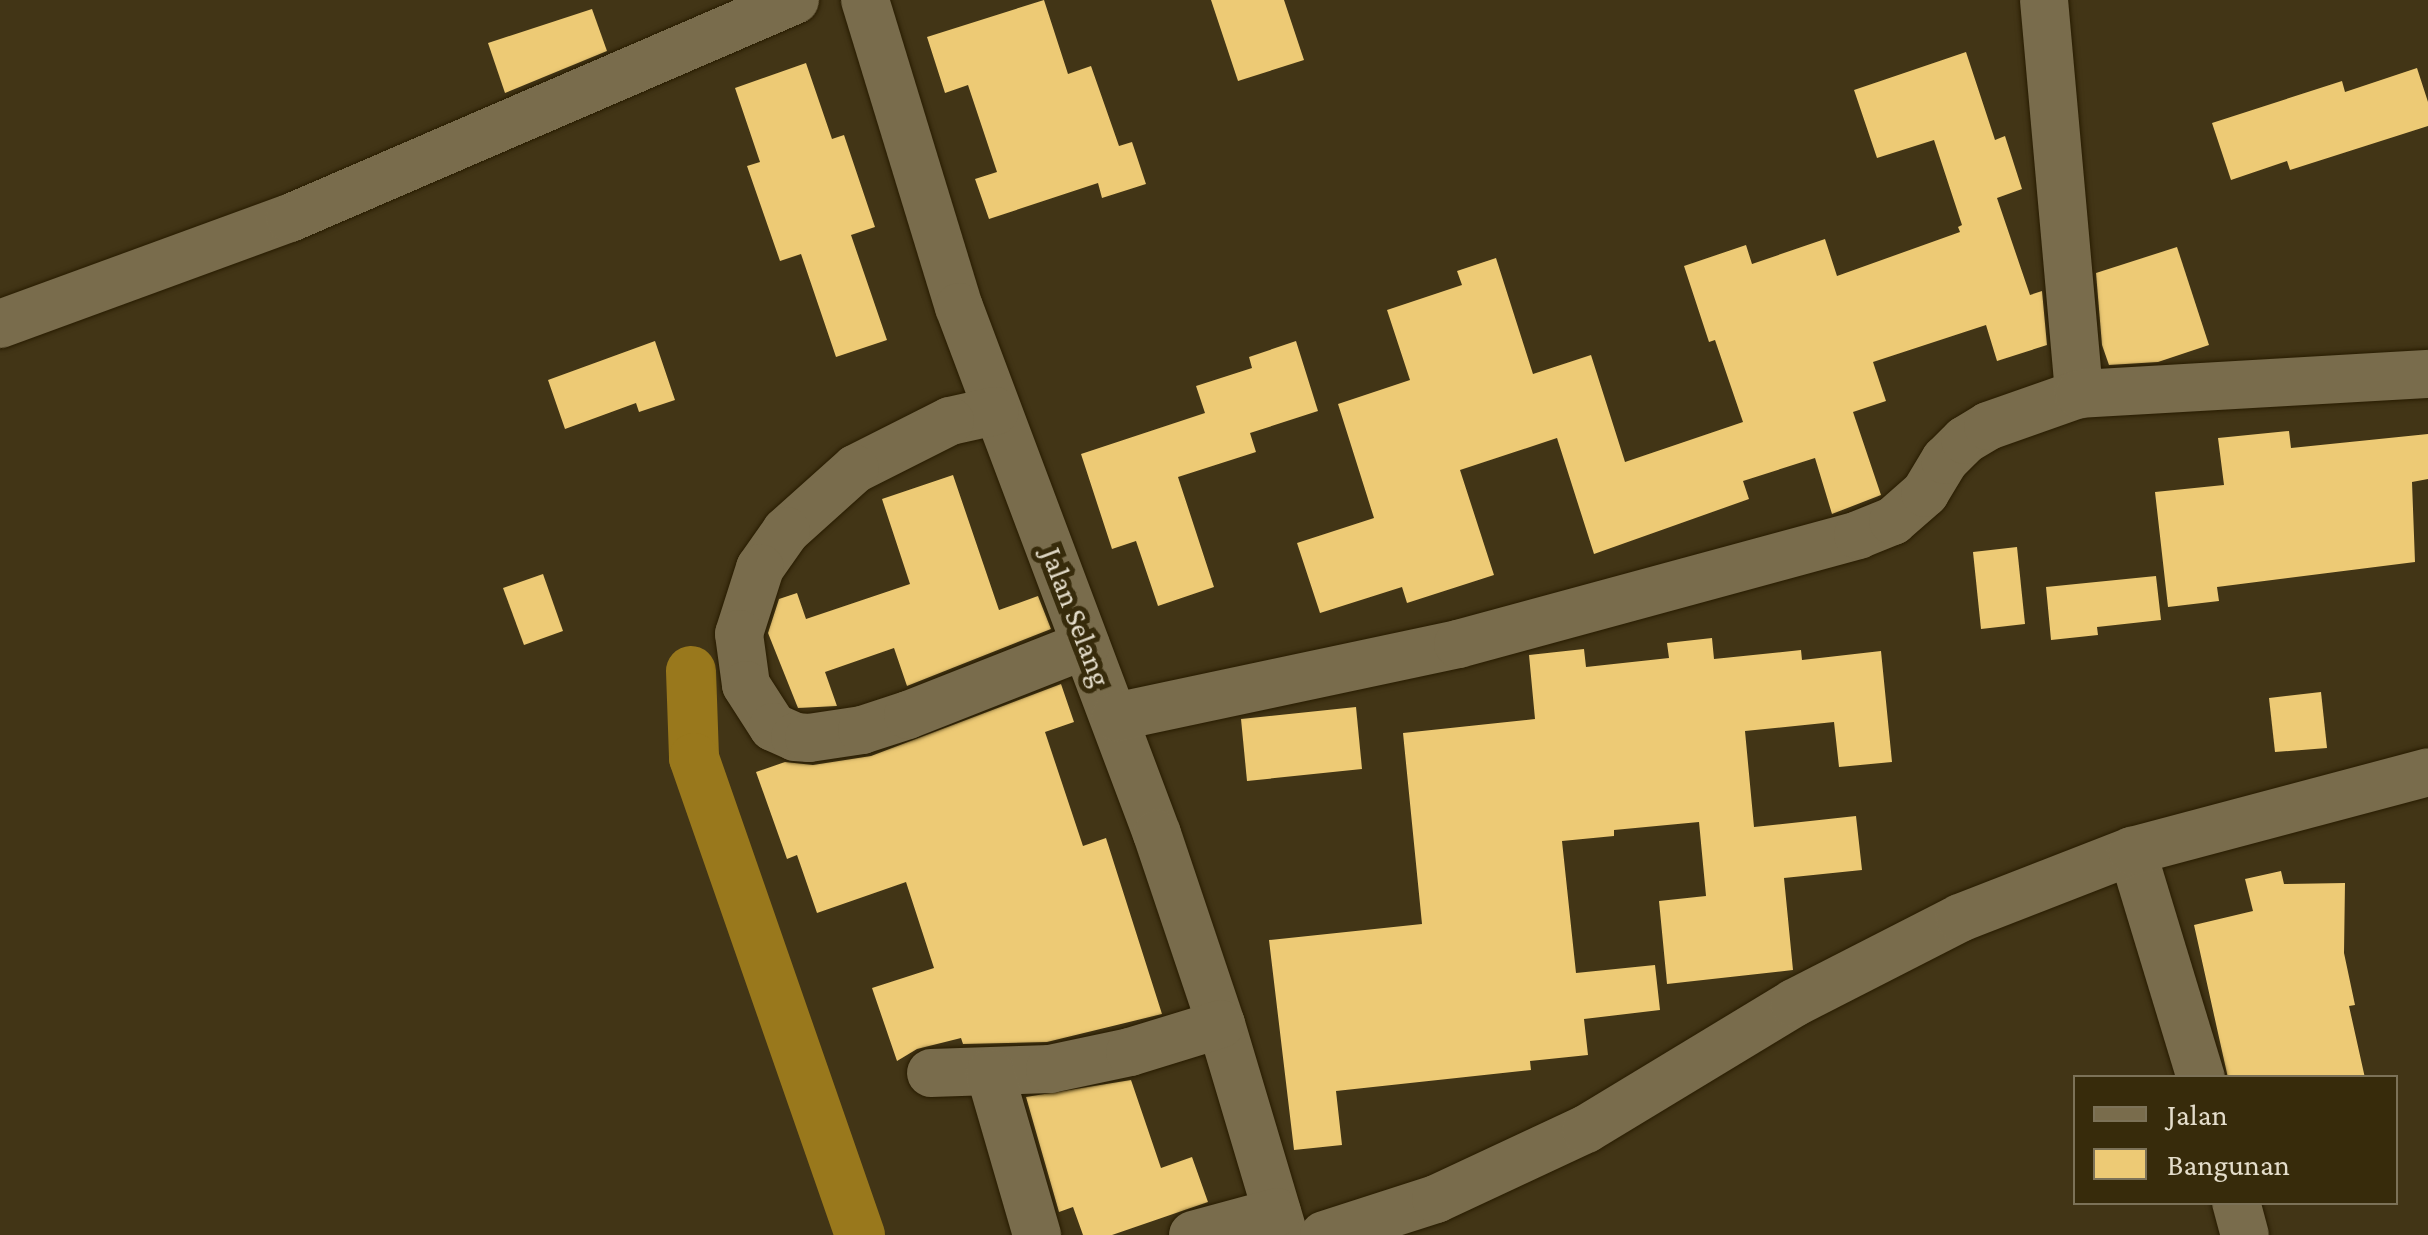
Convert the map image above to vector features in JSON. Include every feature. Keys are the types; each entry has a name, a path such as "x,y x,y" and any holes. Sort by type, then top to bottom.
{"street":[{"path":"0,324 290,218 795,0"},
{"name":"Jalan Selang","path":"865,0 959,307 1115,717 1220,1024 1280,1224"},
{"path":"2044,0 2079,394"},
{"path":"1115,717 1458,644 1858,535 1893,521 1925,493 1945,460 1965,440 1988,426 2079,394 2428,374"},
{"path":"992,402 870,461 823,495 786,531 760,568 739,634 746,685 773,727 795,738 810,738 862,730 908,716 1086,645"},
{"path":"1324,1235 1436,1200 1506,1168 1586,1128 1794,1003 1944,927 2132,852 2428,772"},
{"path":"2132,852 2200,1075"},
{"path":"931,1073 990,1073 1093,1061 1220,1024"},
{"path":"990,1073 1037,1235"},
{"path":"2237,1205 2245,1235"},
{"path":"1193,1235 1280,1224"}],"building":[{"path":"1044,0 1068,74 1091,66 1119,146 1132,142 1146,184 1102,198 1098,183 989,219 975,179 997,172 968,85 945,93 927,37"},
{"path":"1211,0 1284,0 1304,60 1238,81"},
{"path":"592,9 607,51 505,93 488,43"},
{"path":"1966,52 1995,140 2005,136 2022,189 1997,198 2030,295 2042,291 2047,345 1997,361 1986,325 1873,362 1886,401 1853,412 1881,495 1832,514 1815,458 1743,481 1749,499 1594,554 1557,438 1460,470 1494,575 1407,603 1402,587 1320,613 1297,543 1374,518 1338,404 1410,380 1387,310 1462,285 1457,271 1496,258 1533,374 1591,355 1625,462 1743,422 1715,340 1709,342 1684,266 1746,245 1752,264 1825,239 1837,276 1960,232 1958,227 1962,225 1934,140 1877,158 1854,90"},
{"path":"806,63 832,139 844,135 875,227 851,235 887,340 836,357 801,254 780,261 747,166 760,162 735,88"},
{"path":"2417,68 2428,102 2428,126 2290,170 2287,161 2231,180 2212,123 2342,81 2345,92"},
{"path":"2177,247 2209,345 2158,362 2109,365 2102,345 2096,273"},
{"path":"655,341 675,400 639,412 636,403 565,429 548,380"},
{"path":"1296,341 1318,411 1250,433 1256,452 1178,477 1214,587 1158,606 1136,541 1112,549 1081,454 1205,413 1196,386 1252,368 1249,357"},
{"path":"2289,431 2291,448 2428,434 2428,479 2412,482 2415,562 2217,587 2219,601 2168,607 2155,492 2224,485 2218,438"},
{"path":"953,475 999,610 1038,596 1051,629 907,686 894,648 825,672 837,706 798,708 768,633 779,599 797,593 806,619 910,584 882,499"},
{"path":"2017,547 2025,624 1981,629 1973,552"},
{"path":"543,574 563,631 524,645 503,588"},
{"path":"2156,576 2161,620 2097,627 2098,635 2051,640 2046,587"},
{"path":"1712,638 1714,659 1801,650 1802,660 1881,651 1892,762 1839,767 1834,722 1745,731 1754,827 1856,816 1862,870 1784,878 1793,970 1667,984 1659,901 1706,896 1699,822 1614,830 1614,836 1562,841 1576,973 1655,965 1660,1010 1584,1019 1588,1055 1530,1061 1531,1070 1336,1091 1342,1145 1294,1150 1269,940 1422,924 1403,733 1535,719 1529,655 1584,649 1586,667 1669,658 1667,643"},
{"path":"1061,684 1074,722 1045,732 1083,846 1106,838 1162,1014 1047,1042 963,1044 961,1038 917,1049 897,1061 872,988 934,968 906,882 817,913 797,855 787,859 756,772 785,762 813,765 871,756"},
{"path":"2321,692 2327,748 2275,752 2269,698"},
{"path":"1356,707 1362,769 1247,781 1241,719"},
{"path":"2281,871 2284,884 2345,883 2344,953 2355,1005 2349,1006 2364,1075 2227,1075 2194,925 2253,911 2245,879"},
{"path":"1131,1080 1161,1168 1192,1157 1208,1202 1112,1235 1083,1235 1073,1207 1059,1212 1026,1097"}],"waterway":[{"path":"691,671 694,758 860,1235"}]}
